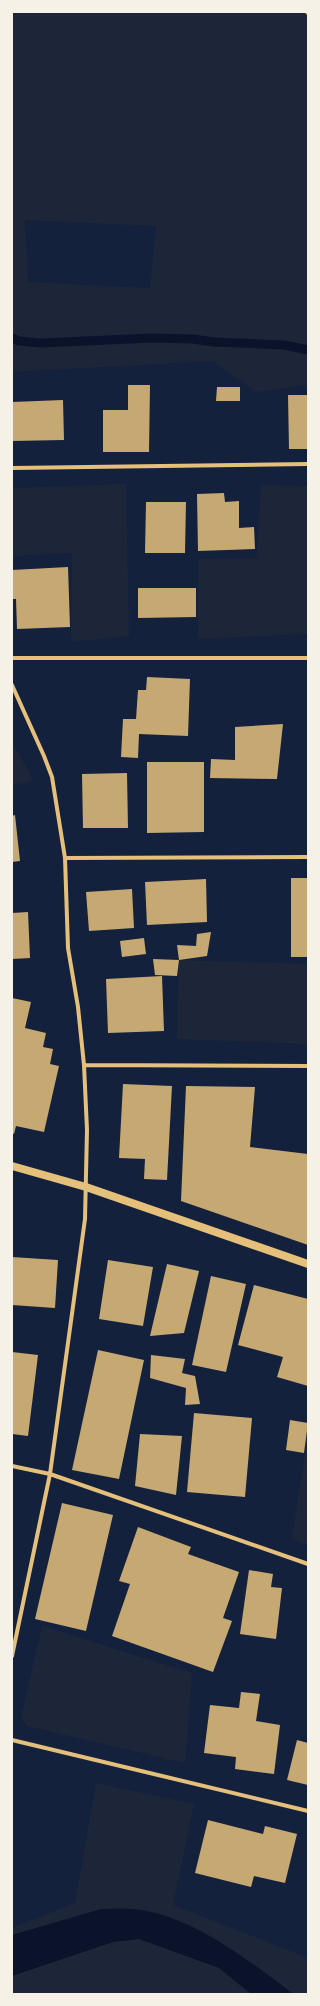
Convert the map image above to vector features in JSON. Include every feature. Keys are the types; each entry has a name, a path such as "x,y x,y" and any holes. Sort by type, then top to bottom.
{"main road":[{"path":"12,1166 86,1186 308,1264"}],"street":[{"path":"12,468 308,464"},
{"path":"12,658 308,658"},
{"path":"12,685 52,777 64,858 68,948 78,1007 84,1065 87,1130 85,1219 50,1474 12,1656"},
{"path":"64,858 308,857"},
{"path":"84,1065 308,1066"},
{"path":"12,1466 50,1474 308,1564"},
{"path":"12,1740 308,1811"}],"shaded area":[{"path":"12,12 308,12 308,385 256,392 213,361 12,372","holes":["25,220 156,226 150,288 28,282"]},
{"path":"126,484 129,636 71,642 72,553 12,556 12,488"},
{"path":"261,485 308,486 308,634 198,639 198,559 257,558"},
{"path":"12,742 34,781 12,785"},
{"path":"179,960 308,964 308,1044 177,1039"},
{"path":"308,1432 308,1545 292,1539"},
{"path":"42,1626 192,1673 185,1763 27,1726 21,1718"},
{"path":"96,1783 194,1804 173,1905 308,1958 308,1994 12,1994 12,1928 75,1903"},
{"path":"101,1909 142,1910 166,1916 185,1924 205,1933 243,1957 293,1994 251,1994 219,1968 139,1939 113,1942 12,1976 12,1935"}],"building":[{"path":"128,385 150,385 149,452 103,452 103,410 128,410"},
{"path":"217,387 240,387 240,401 216,401"},
{"path":"288,395 308,395 308,449 289,449"},
{"path":"63,400 64,440 12,441 12,402"},
{"path":"224,493 225,502 239,501 239,528 254,527 255,549 198,551 197,494"},
{"path":"146,502 186,502 185,553 145,553"},
{"path":"68,567 70,627 17,629 16,599 12,599 12,570"},
{"path":"138,588 196,588 196,617 138,618"},
{"path":"147,677 190,679 188,736 139,734 138,758 121,757 123,719 136,719 138,690 146,690"},
{"path":"283,724 277,779 210,778 211,759 235,760 235,727"},
{"path":"147,762 204,762 204,832 147,833"},
{"path":"127,773 128,828 83,828 82,774"},
{"path":"15,815 20,861 12,862 12,816"},
{"path":"291,878 308,878 308,957 291,957"},
{"path":"206,879 207,922 147,925 145,882"},
{"path":"132,889 134,928 89,931 86,892"},
{"path":"28,912 30,958 12,959 12,913"},
{"path":"211,932 207,956 179,960 177,945 196,946 197,934"},
{"path":"144,938 146,954 122,957 120,941"},
{"path":"153,959 179,960 177,976 155,975"},
{"path":"162,976 164,1031 108,1033 106,979"},
{"path":"12,998 31,1002 25,1028 46,1033 43,1047 53,1049 50,1064 59,1066 44,1132 16,1126 14,1134 12,1133"},
{"path":"123,1084 172,1086 167,1180 144,1179 145,1159 119,1158"},
{"path":"186,1086 255,1087 250,1147 308,1154 308,1245 181,1201"},
{"path":"12,1257 58,1260 55,1308 12,1305"},
{"path":"108,1260 153,1267 143,1326 99,1319"},
{"path":"167,1264 199,1271 184,1333 150,1336"},
{"path":"211,1276 246,1284 226,1372 192,1365"},
{"path":"254,1285 308,1299 308,1386 277,1377 283,1357 238,1345"},
{"path":"98,1350 144,1360 119,1479 72,1470"},
{"path":"12,1352 38,1355 28,1436 12,1434"},
{"path":"151,1355 185,1359 182,1373 195,1376 200,1404 185,1405 186,1388 150,1378"},
{"path":"194,1413 252,1418 245,1497 187,1492"},
{"path":"290,1420 308,1423 304,1453 286,1450"},
{"path":"140,1434 182,1436 176,1495 135,1486"},
{"path":"62,1503 113,1515 86,1631 35,1619"},
{"path":"138,1527 191,1547 188,1554 239,1572 223,1618 232,1621 213,1672 112,1636 130,1584 119,1581"},
{"path":"249,1570 273,1574 271,1587 282,1588 276,1639 240,1634"},
{"path":"241,1692 260,1694 256,1721 280,1725 274,1774 235,1769 236,1757 204,1753 210,1705 239,1708"},
{"path":"297,1740 308,1743 308,1785 287,1780"},
{"path":"208,1820 263,1834 265,1826 297,1834 285,1883 254,1876 251,1887 195,1873"}],"waterway":[{"path":"12,338 19,341 40,343 152,338 193,339 214,342 284,345 308,350"}]}
